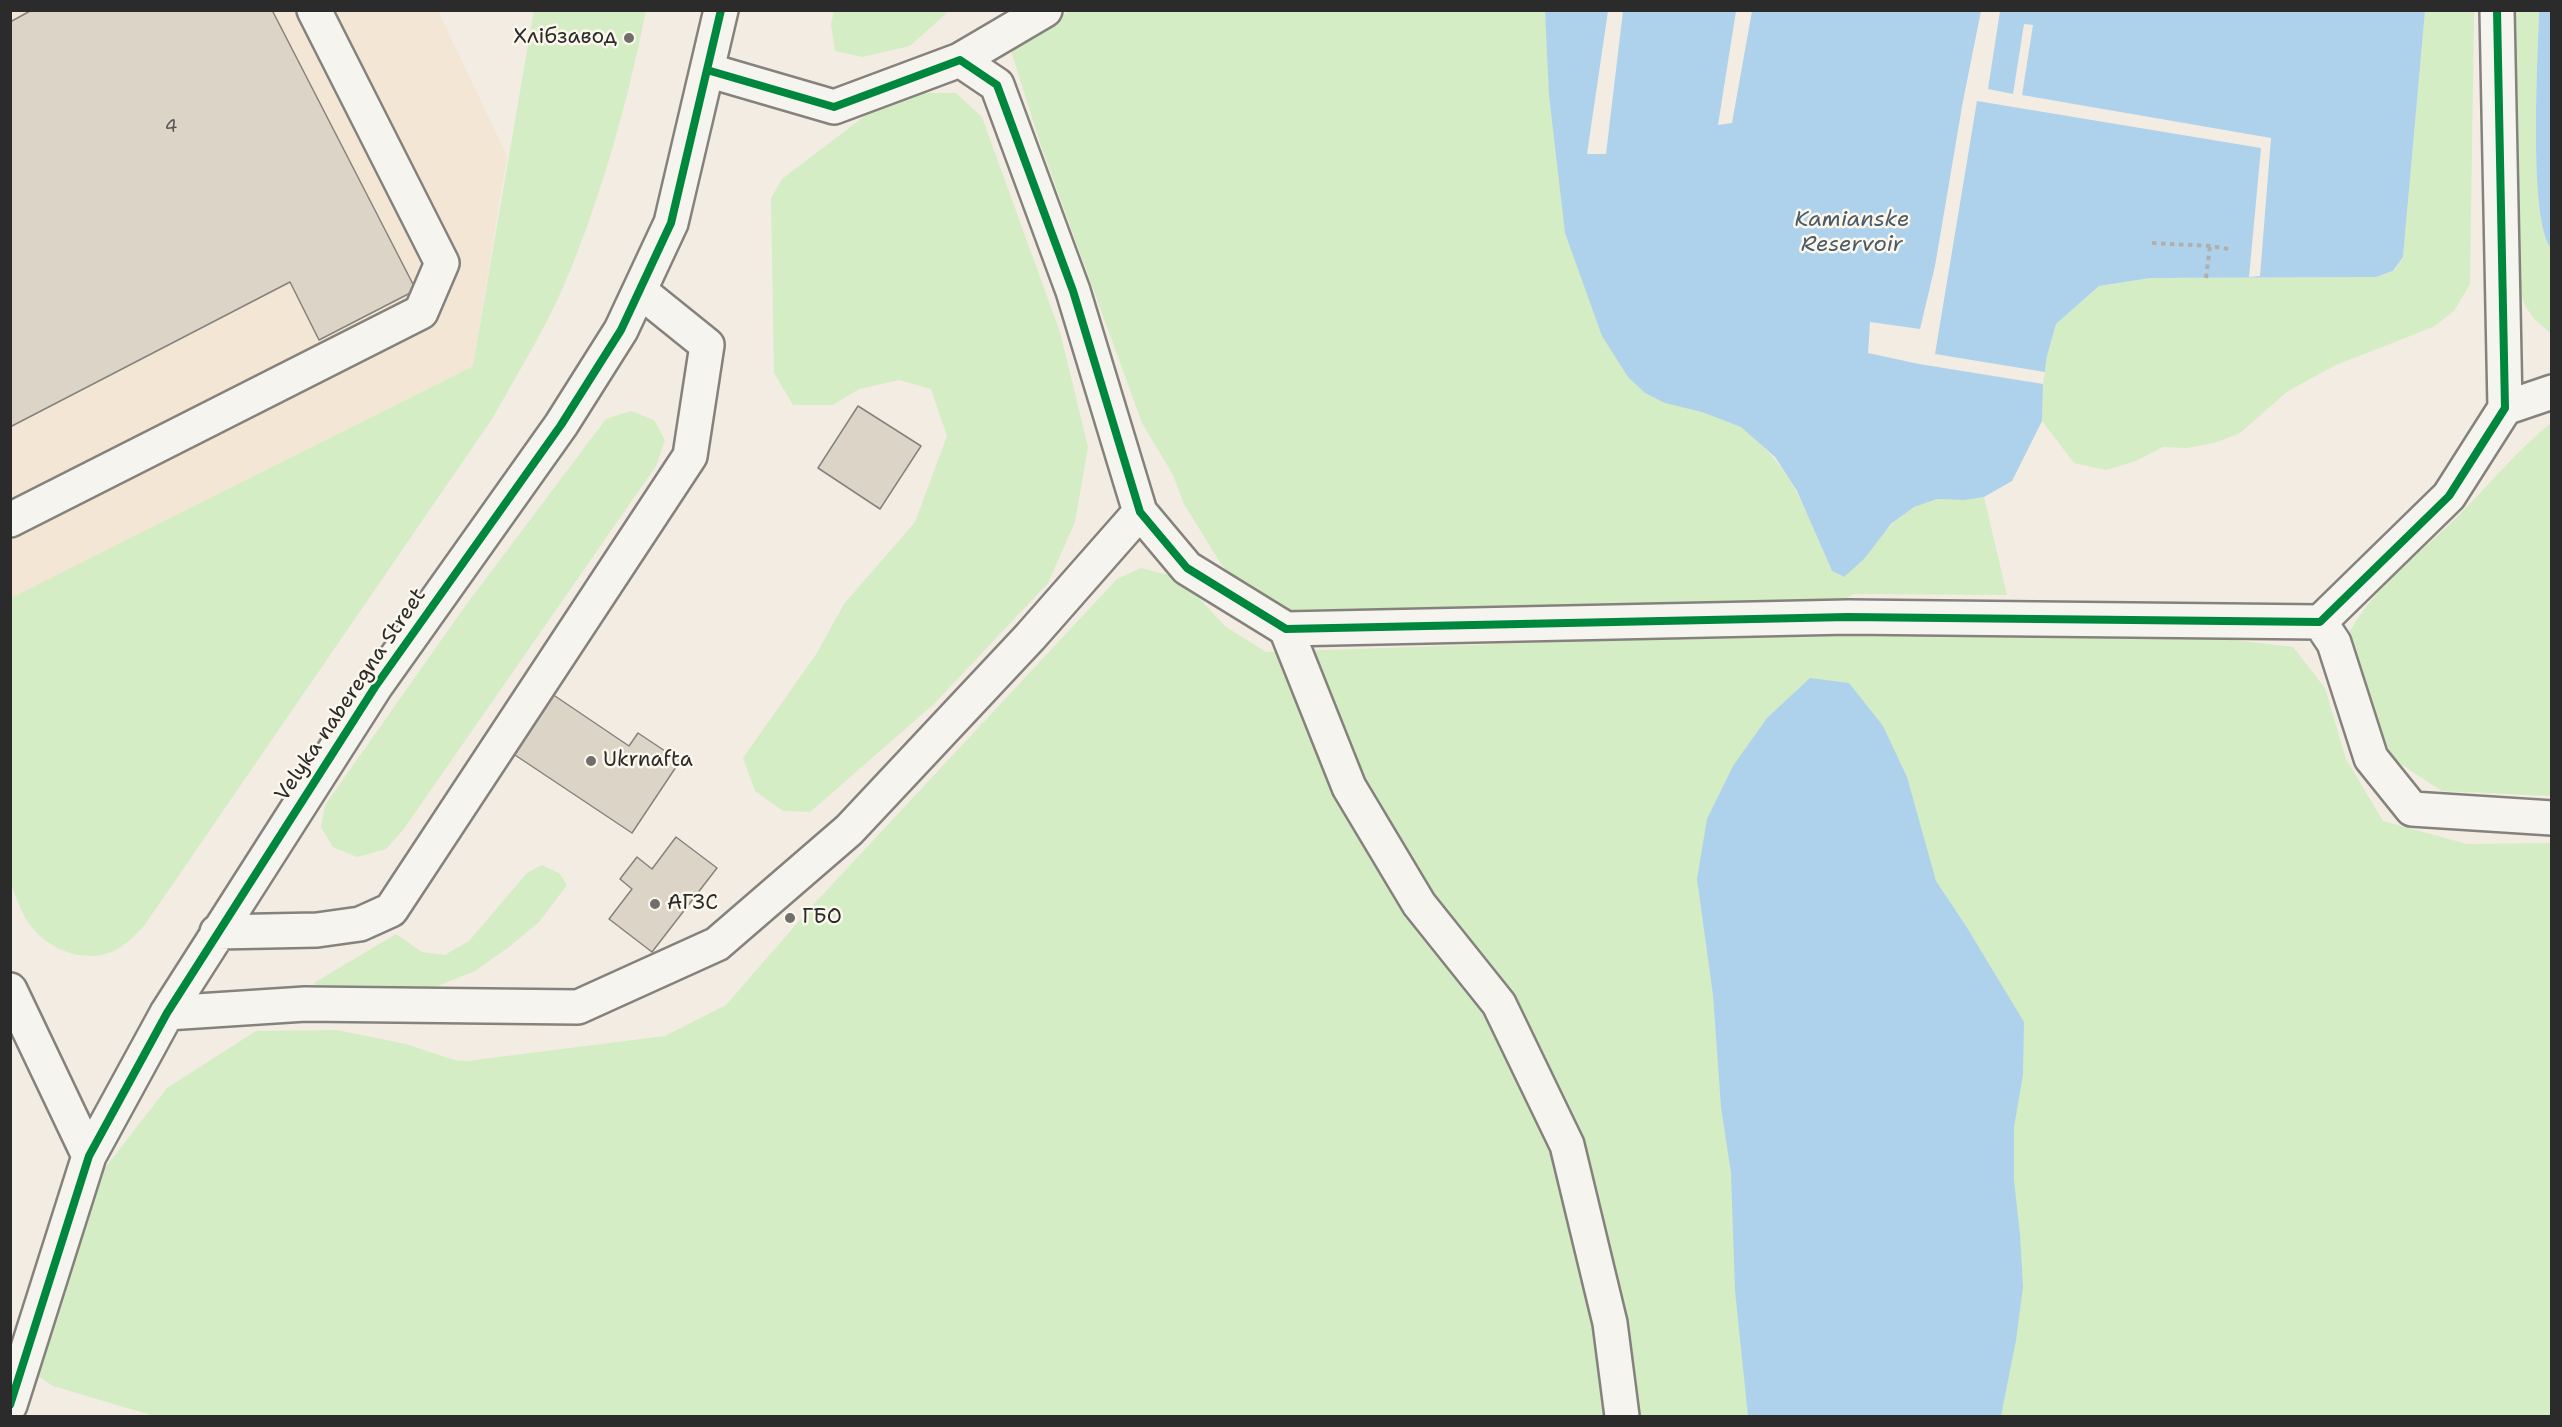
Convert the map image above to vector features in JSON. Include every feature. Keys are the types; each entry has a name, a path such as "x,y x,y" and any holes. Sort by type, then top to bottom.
{"street":[{"path":"10,520 421,312 442,263 314,10"},
{"name":"Velyka naberegna Street","path":"10,1405 89,1156 167,1013 375,687 561,425 621,330 671,223 721,10"},
{"path":"707,70 834,107 960,60 1045,10"},
{"path":"960,60 997,85 1073,291 1140,512 1187,568 1286,629 1848,617 2320,622 2449,496 2505,408 2497,10"},
{"path":"218,932 317,930 360,924 391,910 690,456 707,345 639,291"},
{"path":"2505,408 2552,393"},
{"path":"167,1013 304,1004 578,1007 717,944 849,830 1030,637 1140,512"},
{"path":"2320,622 2334,643 2371,758 2412,809 2552,818"},
{"path":"1286,629 1349,787 1419,904 1500,1004 1567,1145 1610,1323 1622,1416"},
{"path":"10,990 89,1156"}],"path":[{"path":"2152,243 2229,249"},
{"path":"2206,278 2210,246"}],"shaded area":[{"path":"11,11 438,11 507,156 473,366 11,598"}],"green space":[{"path":"534,10 646,11 624,106 606,168 574,261 546,322 492,419 144,926 120,948 104,954 78,955 54,946 33,929 11,885 11,598 473,366"},
{"path":"834,10 949,11 910,46 862,57 835,51 831,24"},
{"path":"1069,11 1545,11 1547,36 1645,393 1705,412 1747,431 1771,455 1793,485 1832,571 1844,577 1886,530 1911,509 1924,502 1938,499 1984,497 2007,595 1854,594 1842,600 1622,604 1426,612 1295,614 1273,608 1238,583 1221,564 1184,504 1173,475 1142,423 1041,146 1011,51"},
{"path":"2425,11 2474,11 2470,284 2454,311 2433,327 2336,365 2288,391 2240,433 2214,443 2187,448 2163,447 2136,461 2106,470 2074,463 2042,421 2043,384 2047,356 2056,324 2099,286 2150,278 2376,277 2394,271 2403,257"},
{"path":"2509,11 2539,11 2536,98 2537,172 2539,205 2544,232 2551,248 2551,333 2536,320 2527,308 2515,274"},
{"path":"895,93 956,93 982,117 1060,332 1088,447 1075,522 1048,583 934,704 810,812 783,811 755,791 743,758 817,653 844,604 915,522 947,436 931,389 899,380 859,389 833,405 793,405 774,373 771,198 782,179"},
{"path":"631,411 654,420 665,440 656,466 403,830 386,849 357,857 333,847 321,827 325,805 466,605 606,419"},
{"path":"2551,423 2551,796 2442,791 2393,759 2373,725 2350,631 2374,597 2388,582"},
{"path":"1141,568 1180,578 1226,627 1266,652 1881,631 2226,639 2293,647 2325,688 2346,759 2383,821 2467,844 2551,843 2551,1416 154,1416 53,1386 36,1375 97,1178 167,1088 256,1031 337,1030 406,1044 454,1060 467,1061 665,1036 726,1005 813,905 1117,579"},
{"path":"542,865 559,873 567,885 539,922 475,971 435,987 317,987 314,983 396,934 422,952 445,955 469,941 527,873"}],"water":[{"name":"Kamianske Reservoir","path":"1545,11 2425,11 2403,257 2393,271 2376,277 2150,278 2099,286 2056,324 2047,356 2043,384 2042,421 2012,481 1984,497 1964,500 1937,499 1914,507 1891,524 1864,559 1844,577 1832,571 1797,491 1775,457 1741,427 1702,412 1665,403 1645,393 1628,377 1602,336 1565,233 1549,95"},
{"path":"2539,11 2551,11 2551,248 2544,232 2539,205 2537,172 2536,98"},
{"path":"1810,678 1849,683 1883,726 1907,777 1936,881 2024,1022 2023,1075 2014,1127 2014,1180 2023,1287 2016,1340 2001,1416 1748,1416 1735,1291 1731,1173 1721,1107 1713,995 1697,879 1707,819 1733,766 1767,718"}],"pier":[{"path":"1608,11 1623,11 1606,154 1587,154"},
{"path":"1736,11 1752,11 1732,123 1718,125"},
{"path":"1981,11 2000,11 1988,89 2013,94 2024,24 2033,25 2022,95 2271,138 2260,276 2249,277 2261,148 1977,101 1935,354 2045,372 2043,384 1919,364 1868,353 1870,322 1920,329 1935,266"}],"building":[{"path":"32,10 272,10 416,290 319,340 290,282 10,427 10,22"},
{"path":"858,406 921,446 880,509 818,468"},
{"path":"552,694 629,746 638,733 680,761 632,833 512,753"},
{"name":"АГЗС","path":"676,837 717,868 652,952 609,919 632,889 620,879 637,857 652,869"}],"cycle path":[{"path":"10,1405 89,1156 167,1013 375,687 561,425 621,330 671,223 721,10"},
{"path":"707,70 834,107 960,60 997,85 1073,291 1140,512 1187,568 1286,629 1848,617 2320,622 2449,496 2505,408 2497,10"}],"place":[{"name":"Хлібзавод","path":"629,38"},
{"name":"Ukrnafta","path":"591,761"},
{"name":"АГЗС","path":"655,904"},
{"name":"ГБО","path":"790,918"}]}
